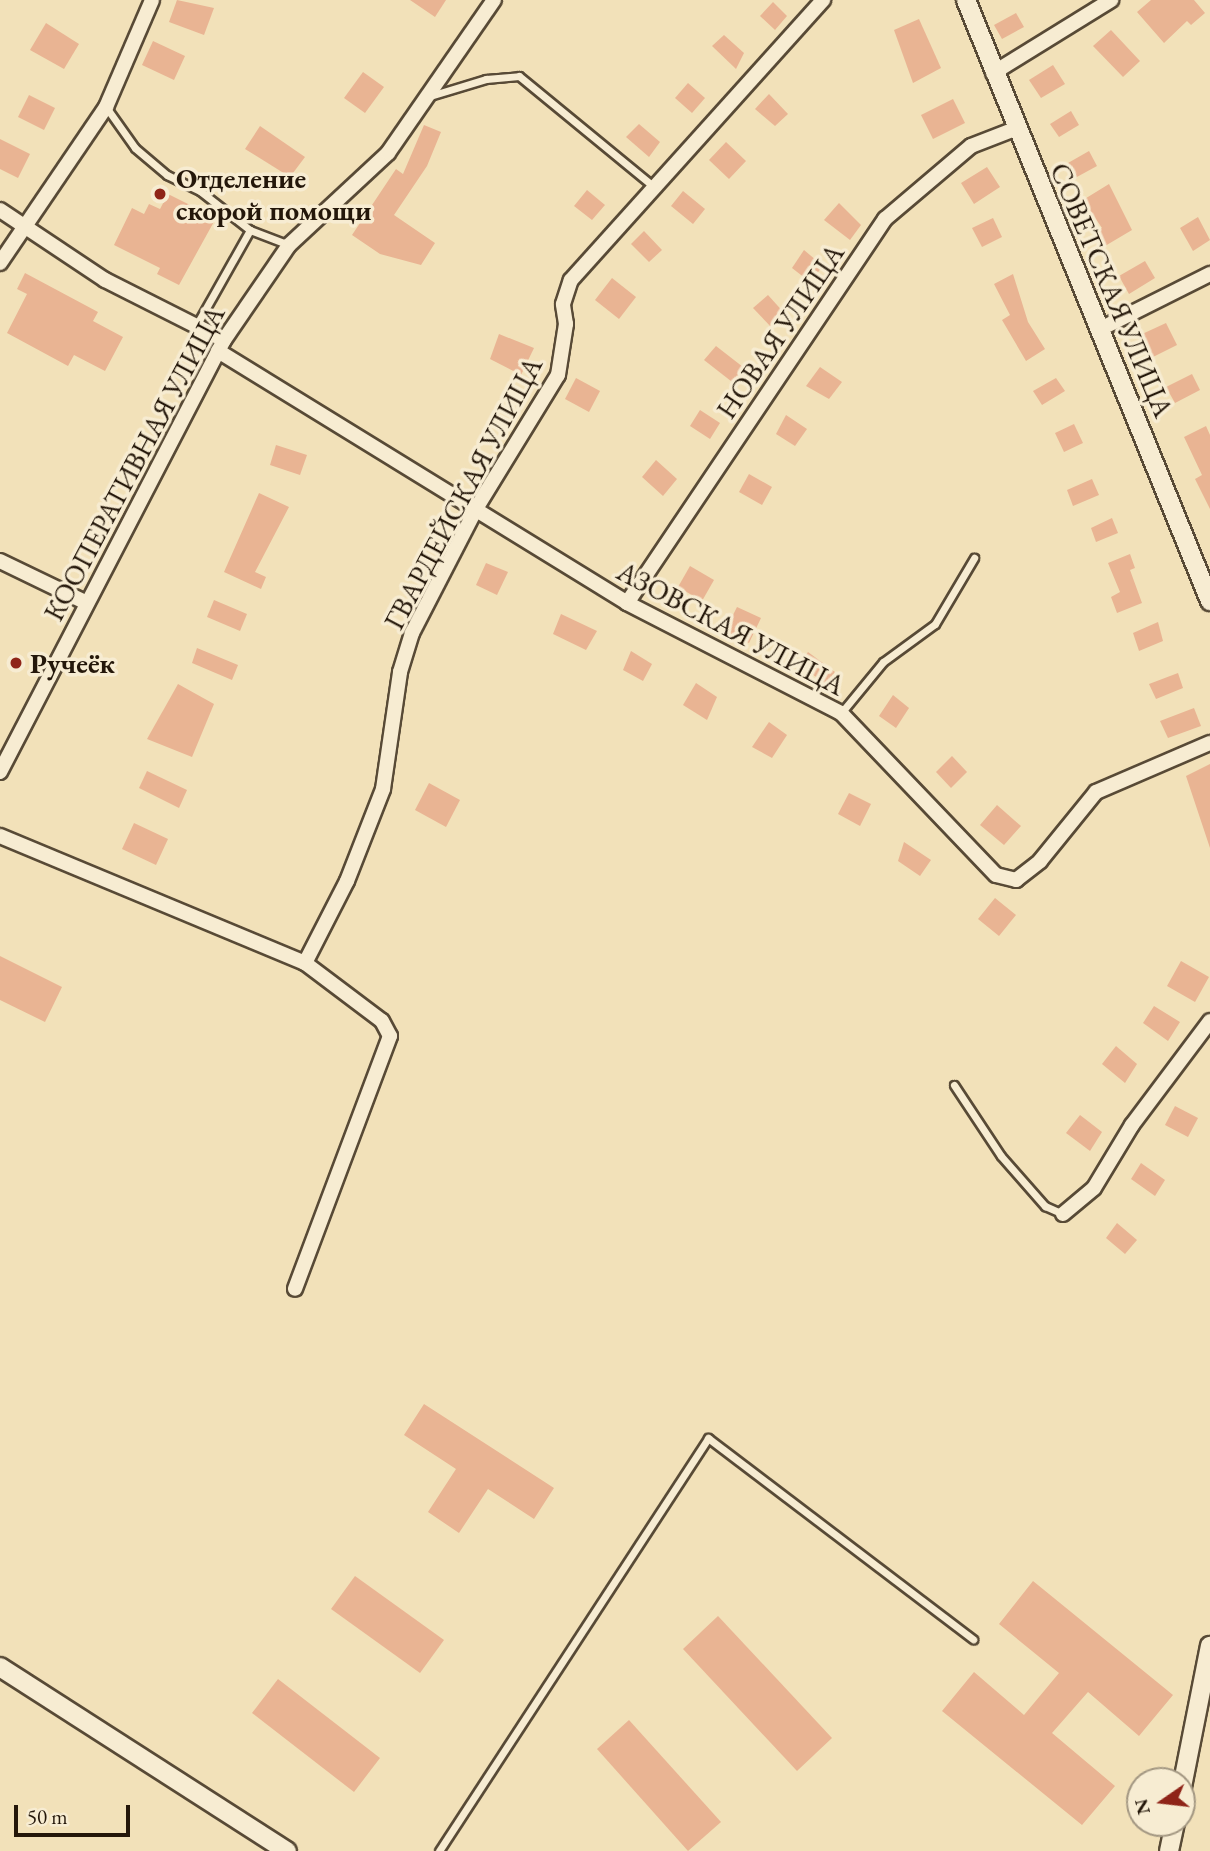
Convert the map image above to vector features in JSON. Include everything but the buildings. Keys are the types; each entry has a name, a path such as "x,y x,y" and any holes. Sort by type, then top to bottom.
{"street":[{"path":"0,263 106,107 152,0"},
{"name":"КООПЕРАТИВНАЯ УЛИЦА","path":"0,772 85,602 221,346 289,245 388,153 494,0"},
{"name":"ГВАРДЕЙСКАЯ УЛИЦА","path":"304,962 347,881 383,789 400,672 412,633 477,507 558,374 566,324 563,304 571,280 823,0"},
{"name":"СОВЕТСКАЯ УЛИЦА","path":"966,0 1015,129 1102,328 1210,601"},
{"path":"993,73 1111,0"},
{"name":"НОВАЯ УЛИЦА","path":"627,603 885,219 971,146 1015,129"},
{"name":"АЗОВСКАЯ УЛИЦА","path":"0,209 105,280 197,324 221,346 627,603 841,712 989,869 1016,880 1040,861 1096,792 1210,743"},
{"path":"1102,328 1210,274"},
{"path":"0,561 85,602"},
{"path":"0,836 304,962 356,997 390,1036 295,1289"},
{"path":"1063,1214 1094,1188 1132,1125 1210,1021"},
{"path":"1186,1767 1210,1646"},
{"path":"0,1667 287,1851"}],"lane":[{"path":"428,96 486,79 519,76 653,186"},
{"path":"106,107 135,149 250,230 289,245"},
{"path":"197,324 250,230"},
{"path":"841,712 883,662 935,624 974,558"},
{"path":"954,1085 1001,1156 1045,1206 1063,1214"},
{"path":"439,1851 708,1438 973,1639"}],"place":[{"name":"Отделение скорой помощи","path":"160,194"},
{"name":"Ручеёк","path":"16,663"}]}
